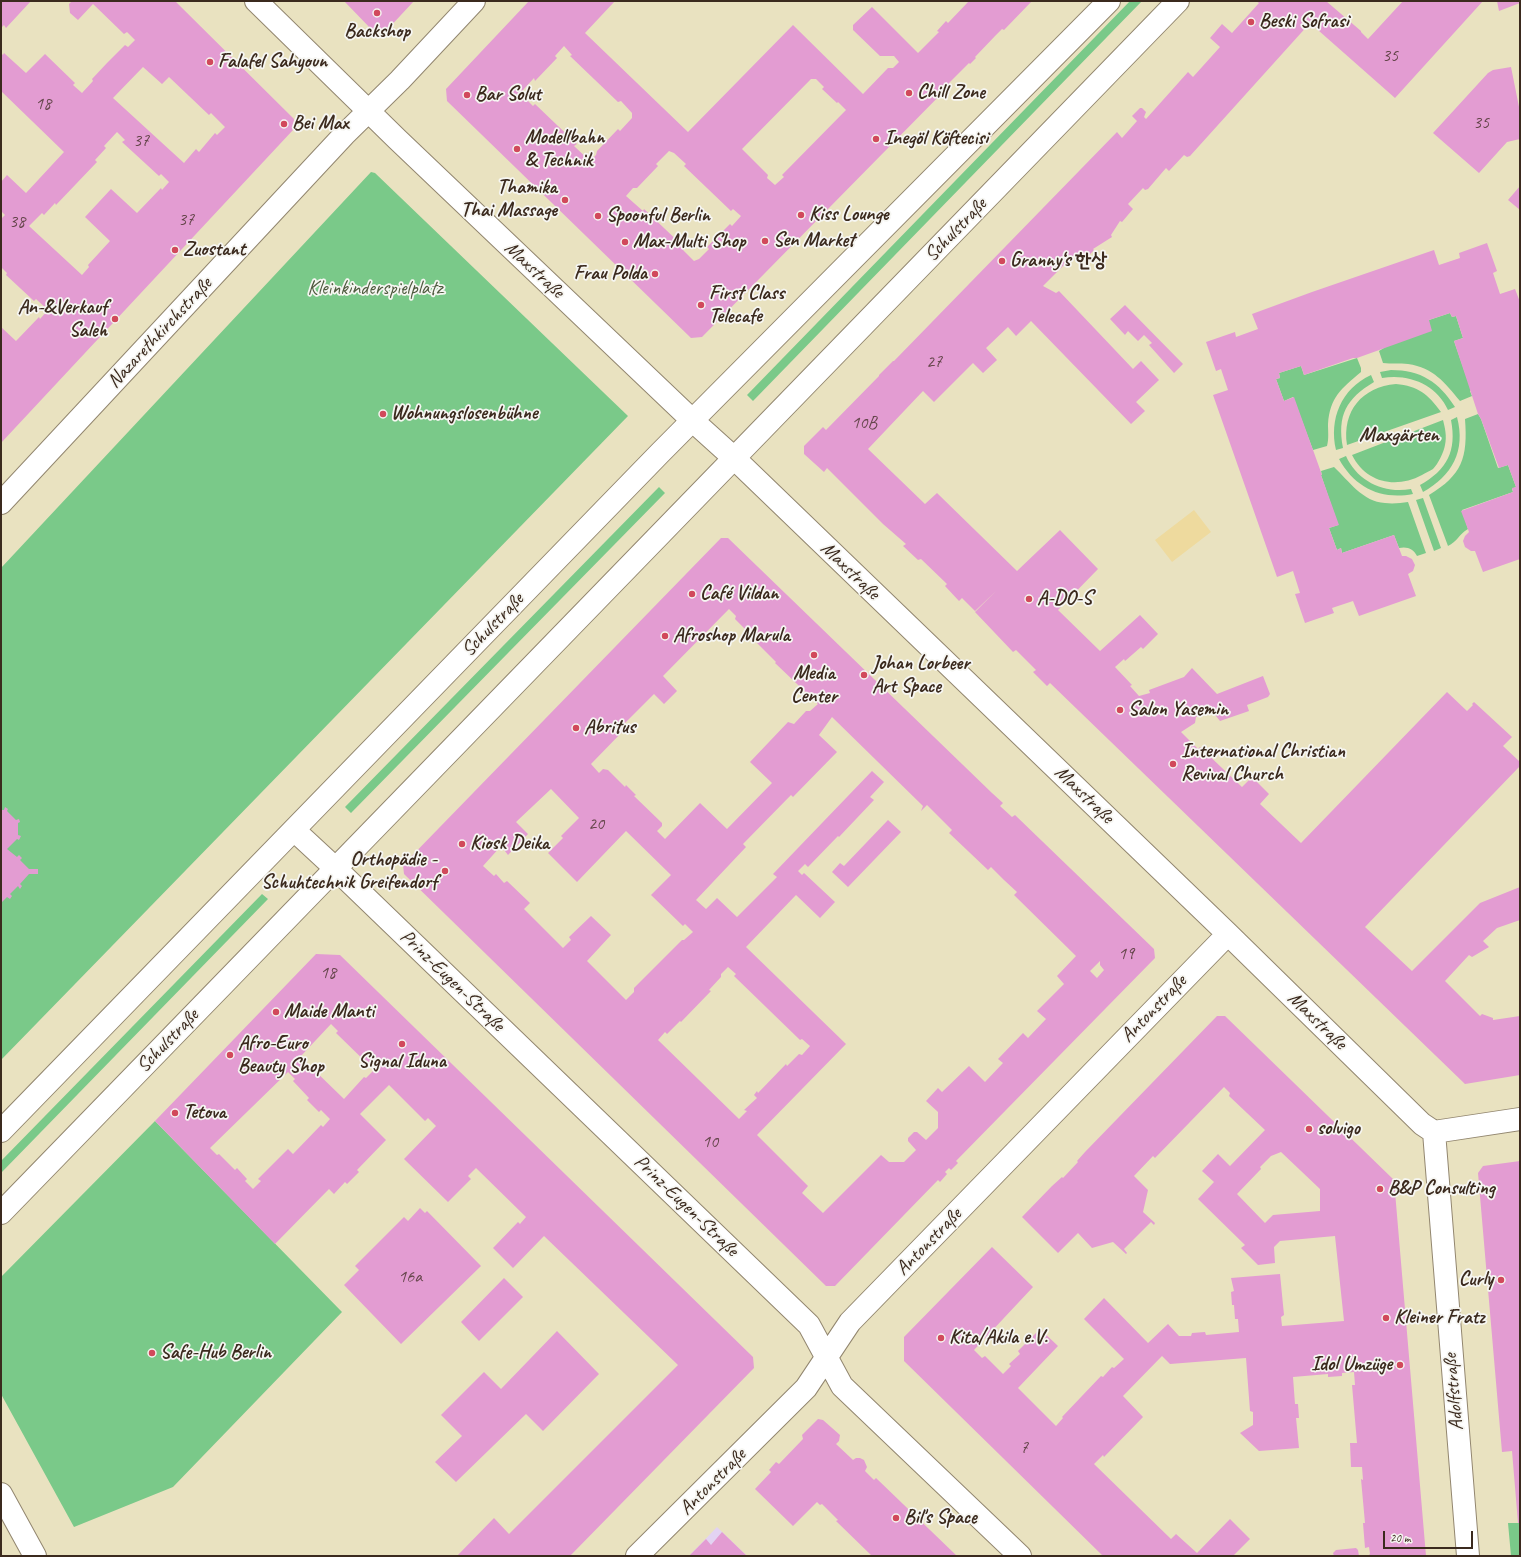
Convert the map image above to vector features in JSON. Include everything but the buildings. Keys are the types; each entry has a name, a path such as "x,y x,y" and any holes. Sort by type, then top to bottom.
{"street":[{"name":"Maxstraße","path":"256,1 419,161 693,421"},
{"name":"Nazarethkirchstraße","path":"1,503 339,141 474,1"},
{"name":"Schulstraße","path":"1,1131 693,421 1109,1"},
{"name":"Schulstraße","path":"1,1213 1178,1"},
{"path":"693,421 734,458"},
{"name":"Maxstraße","path":"734,458 1228,934 1410,1113 1434,1132"},
{"path":"294,830 335,868"},
{"name":"Prinz-Eugen-Straße","path":"335,868 810,1325 842,1386 1020,1556"},
{"name":"Antonstraße","path":"637,1556 806,1388 850,1322 1228,934"},
{"path":"1434,1132 1520,1119"},
{"name":"Adolfstraße","path":"1434,1132 1468,1556"},
{"path":"1,1494 35,1556"}],"shaded area":[{"path":"717,1527 747,1556 689,1556"}],"green space":[{"path":"1130,1 1142,1 753,401 747,395"},
{"name":"Kleinkinderspielplatz","path":"371,172 375,173 628,416 1,1060 1,568"},
{"path":"1450,313 1452,317 1456,316 1463,338 1454,341 1472,396 1460,401 1432,372 1408,364 1383,363 1379,351 1429,320"},
{"path":"1357,358 1361,372 1342,389 1331,407 1328,424 1327,446 1313,450 1293,397 1284,401 1276,379 1280,378 1279,373 1301,366 1304,375"},
{"path":"1391,370 1411,372 1428,379 1436,384 1455,407 1448,410 1437,394 1421,383 1412,379 1402,377 1382,378 1380,372"},
{"path":"1371,375 1374,382 1356,395 1346,409 1341,426 1343,448 1336,450 1334,427 1340,406 1352,388"},
{"path":"1396,384 1404,385 1422,392 1432,400 1441,412 1347,445 1346,433 1348,422 1351,412 1357,403 1373,390"},
{"path":"1478,414 1498,468 1508,465 1516,487 1512,489 1513,492 1462,510 1468,529 1448,546 1429,495 1440,488 1456,472 1464,455 1466,433 1465,419"},
{"path":"1457,417 1460,441 1454,461 1442,478 1423,492 1420,485 1437,473 1448,458 1452,441 1451,420"},
{"path":"1443,420 1446,438 1444,448 1437,464 1433,469 1412,479 1402,482 1382,481 1365,472 1352,455"},
{"path":"1346,456 1357,472 1372,484 1391,489 1411,489 1413,494 1390,495 1370,490 1353,478 1345,469 1339,459"},
{"path":"1334,467 1357,490 1370,499 1377,502 1388,503 1408,502 1426,553 1417,556 1410,549 1405,547 1399,548 1394,535 1342,553 1341,548 1337,550 1329,528 1338,525 1321,475 1321,471"},
{"path":"659,487 665,493 351,813 345,807"},
{"path":"1423,498 1441,548 1434,551 1416,500"},
{"path":"262,894 268,899 1,1173 1,1161"},
{"name":"Safe-Hub Berlin","path":"155,1121 342,1312 173,1487 74,1527 1,1394 1,1277"},
{"path":"1508,1523 1520,1523 1520,1556 1511,1556"}],"sand":[{"path":"1194,510 1211,532 1172,562 1155,540"}],"place":[{"name":"Backshop","path":"377,13"},
{"name":"Beski Sofrasi","path":"1251,22"},
{"name":"Falafel Sahyoun","path":"210,62"},
{"name":"Chill Zone","path":"909,93"},
{"name":"Bar Solut","path":"467,95"},
{"name":"Bei Max","path":"284,124"},
{"name":"Inegöl Köftecisi","path":"876,139"},
{"name":"Modellbahn & Technik","path":"517,149"},
{"name":"Thamika Thai Massage","path":"565,200"},
{"name":"Kiss Lounge","path":"801,215"},
{"name":"Spoonful Berlin","path":"598,216"},
{"name":"Sen Market","path":"765,241"},
{"name":"Max-Multi Shop","path":"625,242"},
{"name":"Zuostant","path":"175,250"},
{"name":"Granny‘s 한상","path":"1002,261"},
{"name":"Frau Polda","path":"655,274"},
{"name":"First Class Telecafe","path":"701,305"},
{"name":"An-&Verkauf Saleh","path":"115,319"},
{"name":"Wohnungslosenbühne","path":"383,414"},
{"name":"Café Vildan","path":"692,594"},
{"name":"A-DO-S","path":"1029,599"},
{"name":"Afroshop Marula","path":"665,636"},
{"name":"Media Center","path":"814,655"},
{"name":"Johan Lorbeer Art Space","path":"864,675"},
{"name":"Salon Yasemin","path":"1120,710"},
{"name":"Abritus","path":"576,728"},
{"name":"International Christian Revival Church","path":"1173,764"},
{"name":"Kiosk Deika","path":"462,844"},
{"name":"Orthopädie - Schuhtechnik Greifendorf","path":"445,871"},
{"name":"Maide Manti","path":"276,1012"},
{"name":"Signal Iduna","path":"402,1044"},
{"name":"Afro-Euro Beauty Shop","path":"230,1055"},
{"name":"Tetova","path":"175,1113"},
{"name":"solvigo","path":"1309,1129"},
{"name":"B&P Consulting","path":"1380,1189"},
{"name":"Curly","path":"1501,1280"},
{"name":"Kleiner Fratz","path":"1386,1318"},
{"name":"Kita/Akila e.V.","path":"941,1338"},
{"name":"Safe-Hub Berlin","path":"152,1353"},
{"name":"Idol Umzüge","path":"1400,1365"},
{"name":"Bil's Space","path":"896,1518"}],"district":[{"name":"Maxgärten","path":"1399,435"}]}
